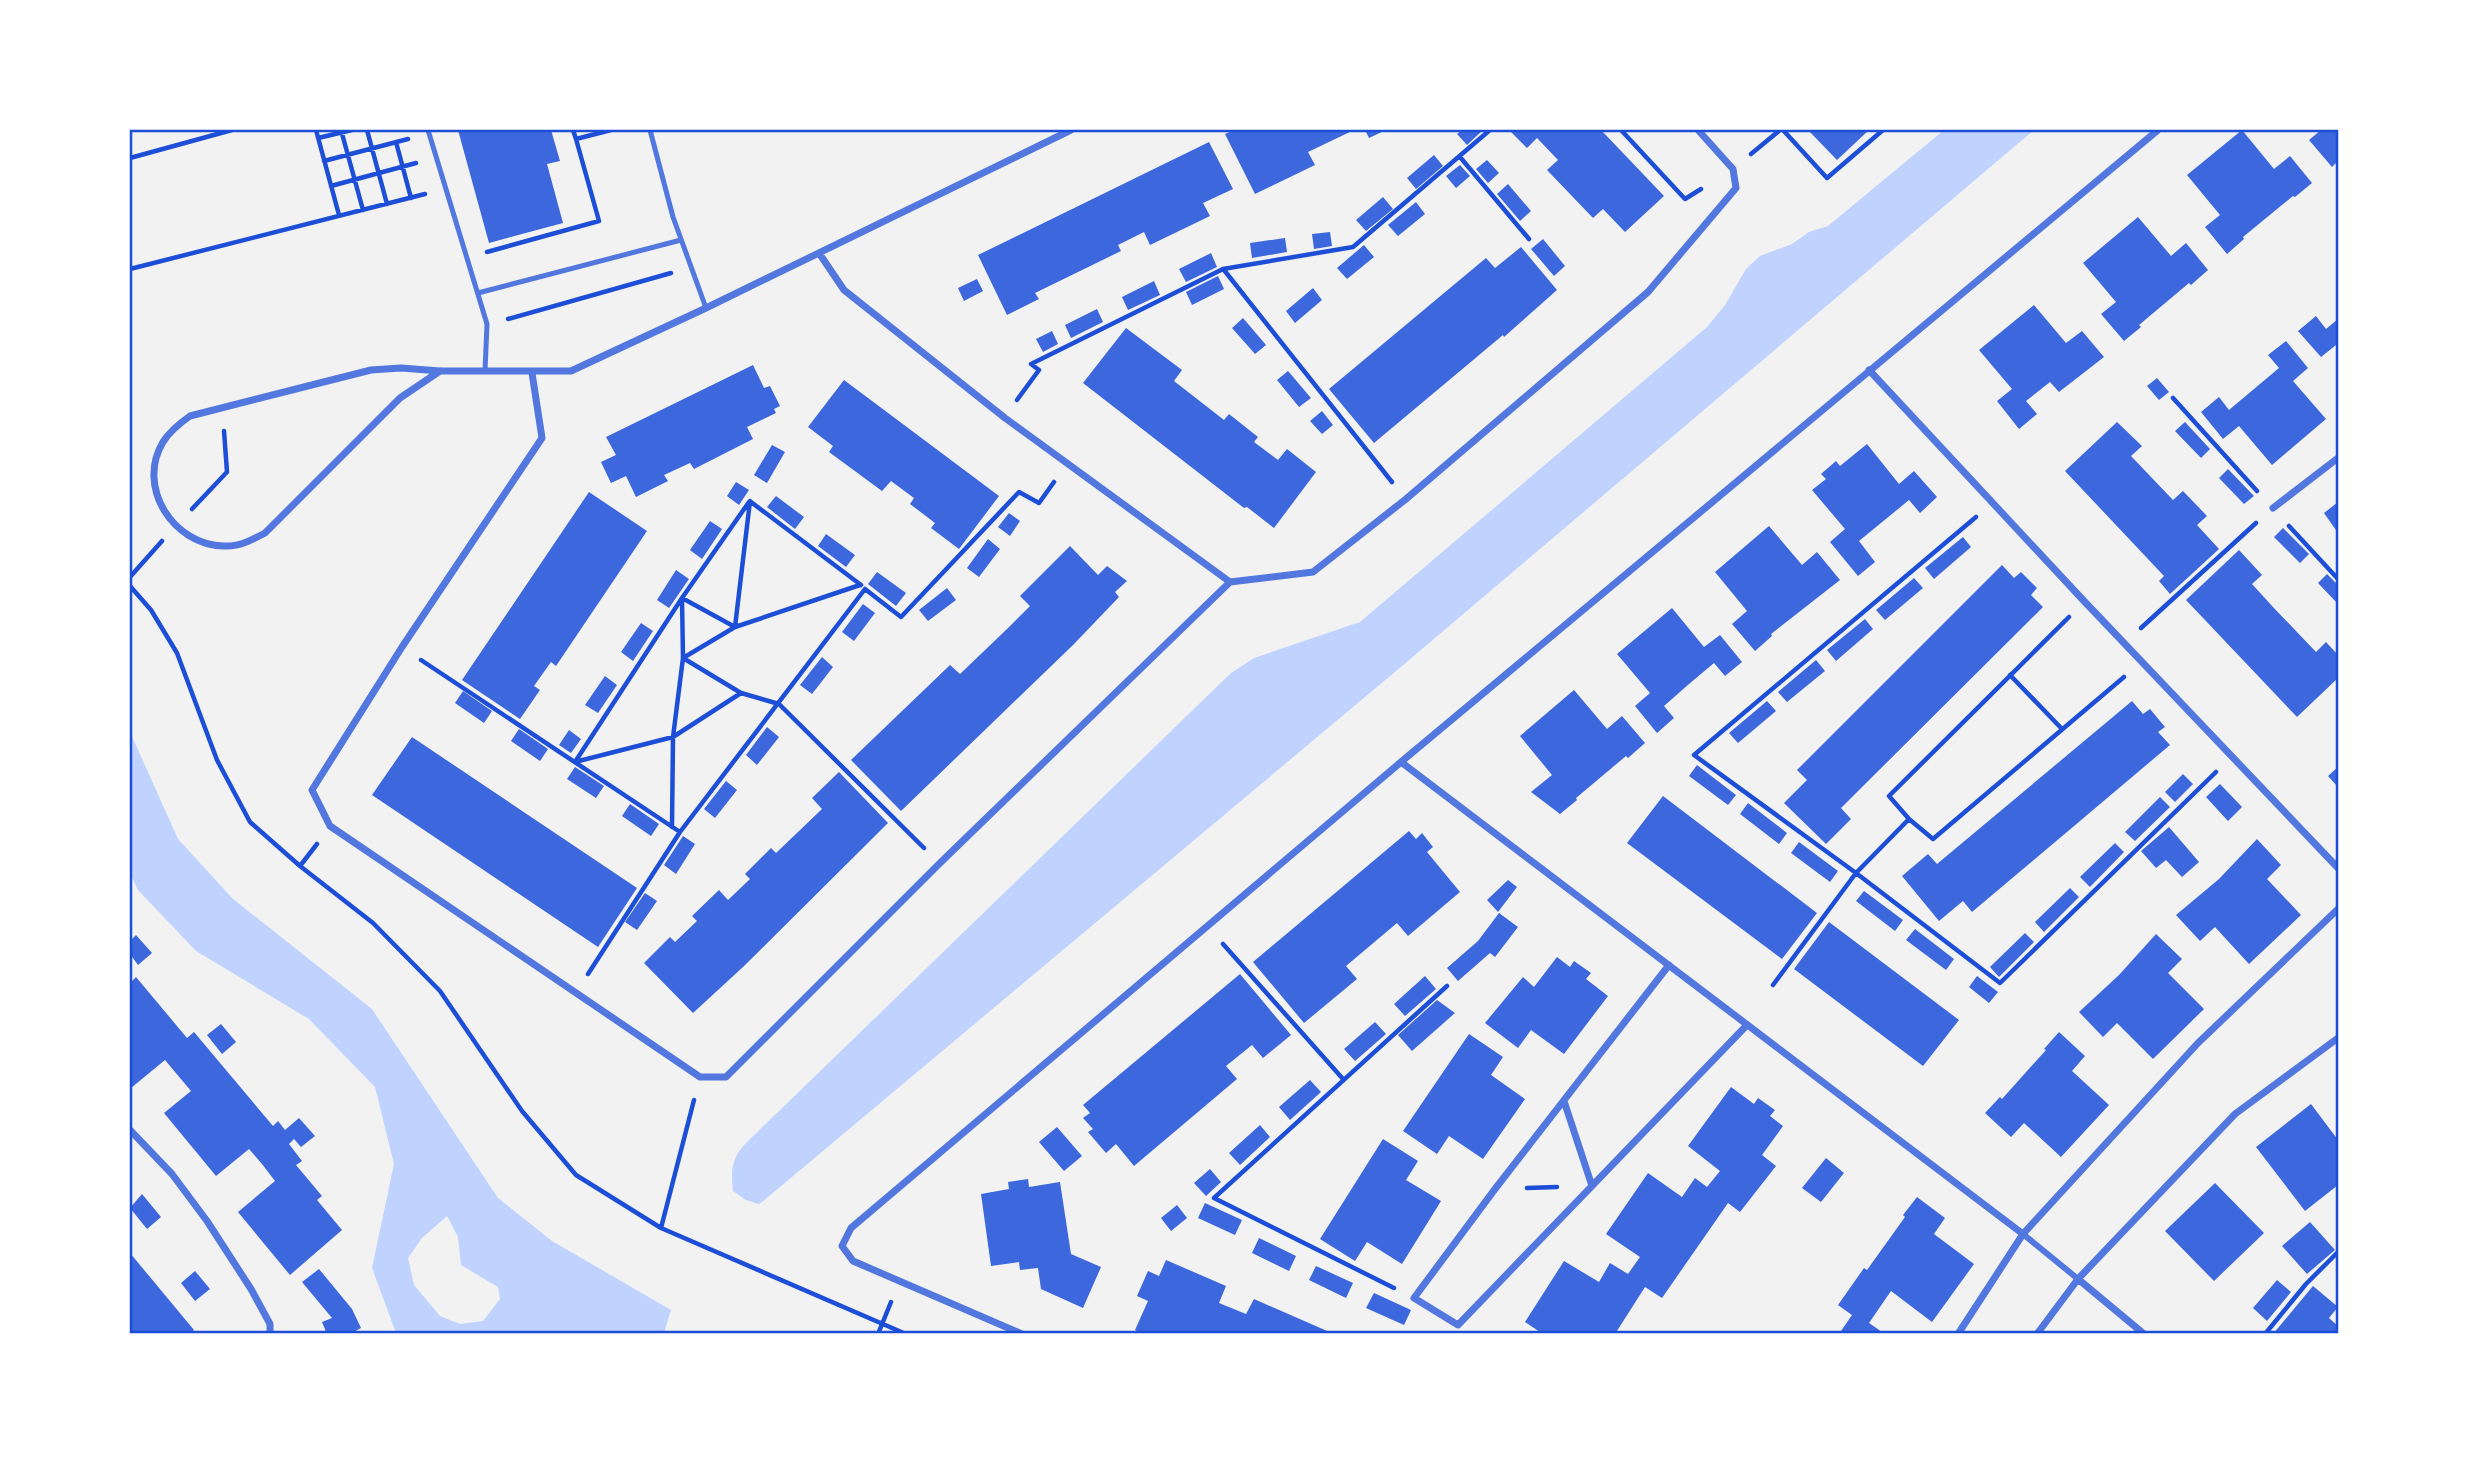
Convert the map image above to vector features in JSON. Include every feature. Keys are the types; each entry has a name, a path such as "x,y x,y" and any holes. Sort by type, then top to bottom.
{"street":[{"path":"440,371 400,398 265,533 247,543 224,546 197,540 176,526 160,506 155,486 155,464 163,442 175,427 190,416 371,370 401,368 532,373 571,371 1071,130"},
{"path":"532,373 542,438 402,647 312,790 330,826 700,1077 726,1077 940,863 1230,582 1312,572 1406,499 1648,292 1736,188 1733,169 1698,130"},
{"path":"1022,1334 853,1261 842,1245 851,1228 1401,762 2158,130"},
{"path":"819,253 844,290 1005,418 1230,582"},
{"path":"1869,370 2231,757 2339,868"},
{"path":"2273,508 2339,458"},
{"path":"1401,762 2023,1234 2144,1334"},
{"path":"1958,1334 2023,1234 2198,1044 2339,909"},
{"path":"1669,965 1414,1298 1458,1325 1746,1026"},
{"path":"2037,1334 2078,1279 2235,1114 2339,1038"},
{"path":"1564,1101 1592,1186"},
{"path":"130,1130 172,1174 207,1221 251,1289 270,1324 270,1334"}],"lane":[{"path":"650,130 681,240 706,308"},
{"path":"429,131 487,324 485,371"},
{"path":"478,293 681,240"}],"path":[{"path":"130,158 232,130"},
{"path":"316,130 339,215"},
{"path":"318,138 352,130"},
{"path":"367,130 387,204"},
{"path":"468,257 599,221 573,130"},
{"path":"576,139 611,130"},
{"path":"1005,418 1039,370 1031,364 1223,269 1353,247 1490,130"},
{"path":"1621,130 1685,199 1733,169 1781,130 1827,178 1883,130"},
{"path":"341,131 363,210"},
{"path":"324,161 429,131"},
{"path":"396,142 411,198"},
{"path":"1460,157 1529,239"},
{"path":"331,186 437,158"},
{"path":"130,269 446,188"},
{"path":"487,324 692,268"},
{"path":"1223,269 1406,499"},
{"path":"130,577 228,472 219,408"},
{"path":"750,501 901,617 1018,492 1039,503 1067,464"},
{"path":"575,762 682,598 750,501"},
{"path":"735,627 750,501"},
{"path":"1993,503 1694,755 1856,873 2000,983 2231,757"},
{"path":"2124,643 2273,508"},
{"path":"130,586 151,610 177,653 217,760 250,822 300,866 373,923 440,991 522,1111 576,1175 661,1228 906,1334"},
{"path":"683,658 735,627 863,587"},
{"path":"575,993 680,832 779,704 863,587"},
{"path":"682,598 735,627"},
{"path":"672,827 673,737 683,658 682,598"},
{"path":"2084,601 1889,796 1909,819 1933,839 2142,662"},
{"path":"402,647 680,832"},
{"path":"683,658 741,693 779,704 940,863"},
{"path":"2010,675 2062,729"},
{"path":"575,762 673,737 741,693"},
{"path":"1773,985 1856,873 1909,819"},
{"path":"1208,926 1343,1079"},
{"path":"1414,1298 1214,1198 1447,985"},
{"path":"661,1228 700,1077"},
{"path":"1495,1189 1592,1186"},
{"path":"2265,1334 2306,1284 2339,1252"},
{"path":"878,1334 900,1281"}],"water":[{"path":"1944,130 2034,130 1402,666 768,1197 759,1204 746,1200 733,1191 733,1166 744,1145 1231,673 1254,658 1360,622 1707,327 1725,305 1746,269 1760,256 1792,244 1809,232 1828,226"},
{"path":"130,732 178,839 233,899 372,1009 498,1198 552,1241 671,1310 664,1333 396,1333 372,1268 394,1164 375,1087 309,1019 196,951 138,890 130,873","holes":["447,1216 458,1237 461,1265 498,1287 500,1299 483,1321 460,1324 440,1316 414,1285 408,1258 422,1238"]}],"building":[{"path":"458,130 551,130 560,161 547,164 563,223 489,243"},
{"path":"1234,130 1354,130 1308,152 1315,165 1255,194 1225,134"},
{"path":"1365,130 1386,130 1369,138"},
{"path":"1462,130 1483,130 1467,145 1457,134"},
{"path":"1509,130 1601,130 1664,196 1625,232 1603,209 1593,218 1547,170 1558,160 1537,138 1527,148"},
{"path":"1808,130 1869,130 1837,160"},
{"path":"2242,130 2274,169 2290,156 2312,183 2243,237 2227,254 2205,227 2220,215 2187,175"},
{"path":"2321,130 2338,130 2338,161 2332,167 2309,140"},
{"path":"1209,142 1233,189 1203,203 1210,216 1150,245 1144,232 1118,245 1121,251 1035,293 1039,299 1007,315 978,255"},
{"path":"1434,155 1443,166 1416,189 1407,178"},
{"path":"1487,160 1499,173 1488,183 1476,169"},
{"path":"1460,165 1470,176 1456,188 1446,176"},
{"path":"1508,184 1531,211 1520,221 1497,194"},
{"path":"1383,197 1393,209 1366,231 1356,220"},
{"path":"1416,202 1425,214 1398,236 1388,225"},
{"path":"2138,217 2171,256 2186,243 2208,270 2139,325 2141,327 2124,341 2101,314 2116,302 2083,263"},
{"path":"1330,232 1332,246 1314,249 1312,234"},
{"path":"1285,238 1287,252 1252,258 1250,243"},
{"path":"1543,239 1565,266 1554,276 1531,249"},
{"path":"1364,245 1374,257 1347,279 1337,268"},
{"path":"1521,247 1557,290 1374,443 1329,389 1486,258 1495,268"},
{"path":"1211,253 1217,267 1186,282 1179,269"},
{"path":"1218,276 1224,289 1192,305 1186,292"},
{"path":"977,279 983,291 964,301 958,288"},
{"path":"1154,281 1160,295 1128,310 1122,297"},
{"path":"1313,288 1322,300 1295,323 1286,311"},
{"path":"2034,305 2066,343 2082,331 2104,357 2059,392 2050,382 2026,401 2037,414 2019,429 1997,401 2012,389 1979,350"},
{"path":"1097,309 1103,322 1071,338 1065,325"},
{"path":"2316,316 2326,329 2338,319 2338,348 2336,345 2321,357 2298,331"},
{"path":"1243,318 1266,345 1255,354 1232,328"},
{"path":"1126,328 1182,370 1174,381 1224,420 1229,414 1258,437 1254,442 1278,460 1287,449 1316,472 1274,528 1247,507 1244,508 1083,383"},
{"path":"1052,331 1058,344 1043,352 1036,339"},
{"path":"2286,341 2308,368 2293,381 2326,419 2272,465 2239,426 2223,439 2201,412 2219,397 2229,410 2279,368 2268,355"},
{"path":"753,365 764,388 770,386 780,406 774,409 776,413 747,427 753,439 694,469 690,463 664,475 668,481 636,497 626,476 611,483 601,462 616,455 606,437"},
{"path":"1288,371 1311,398 1299,407 1277,380"},
{"path":"2157,378 2169,392 2159,400 2147,386"},
{"path":"844,380 999,496 959,549 931,528 935,523 910,504 914,498 891,481 882,491 829,452 833,446 808,427"},
{"path":"1322,411 1333,425 1322,434 1310,421"},
{"path":"2117,422 2142,446 2131,456 2173,500 2183,491 2207,516 2197,525 2219,549 2170,594 2159,581 2164,576 2065,471"},
{"path":"2185,422 2210,449 2201,458 2175,431"},
{"path":"1867,444 1899,484 1914,471 1937,497 1920,513 1909,500 1859,541 1875,562 1858,576 1830,542 1845,529 1812,490 1826,479 1821,474 1836,461 1840,466"},
{"path":"772,445 785,452 767,483 754,475"},
{"path":"2228,469 2254,496 2244,504 2219,478"},
{"path":"736,482 749,490 739,505 727,496"},
{"path":"589,492 647,531 556,666 551,662 534,686 540,690 520,719 462,680"},
{"path":"776,496 804,517 795,529 767,507"},
{"path":"2338,502 2338,533 2324,513"},
{"path":"1009,513 1020,521 1010,536 998,527"},
{"path":"710,521 722,529 702,559 690,550"},
{"path":"1769,526 1802,565 1817,552 1840,580 1771,634 1755,651 1732,624 1747,611 1715,572"},
{"path":"2283,528 2309,554 2300,563 2274,537"},
{"path":"826,534 855,555 846,567 818,546"},
{"path":"1963,537 1971,547 1934,579 1925,568"},
{"path":"988,539 1000,549 979,577 967,568"},
{"path":"1070,546 1098,575 1107,566 1127,581 1115,592 1119,597 901,811 851,760 950,665 960,674 1007,629 1030,606 1020,596"},
{"path":"2239,550 2262,575 2252,584 2273,607 2316,652 2326,642 2338,655 2338,678 2297,717 2186,600"},
{"path":"2002,565 2014,578 2021,572 2037,588 2031,595 2043,607 1841,808 1851,819 1826,844 1784,803 1807,780 1797,770"},
{"path":"676,570 689,579 669,608 657,600"},
{"path":"877,572 906,593 896,606 868,584"},
{"path":"2327,574 2338,585 2338,604 2318,583"},
{"path":"1914,578 1923,588 1885,620 1876,610"},
{"path":"947,588 956,600 928,621 919,610"},
{"path":"863,604 875,613 854,641 842,632"},
{"path":"1672,608 1704,647 1720,635 1742,662 1725,676 1714,663 1664,706 1674,718 1657,733 1635,706 1650,693 1617,654"},
{"path":"1865,619 1873,629 1836,661 1827,650"},
{"path":"641,623 653,631 633,661 621,652"},
{"path":"822,657 833,667 812,694 800,685"},
{"path":"1816,660 1825,671 1787,702 1778,692"},
{"path":"605,676 617,685 598,713 585,705"},
{"path":"1574,690 1607,729 1622,716 1645,743 1628,758 1626,756 1560,814 1531,792 1552,775 1520,736"},
{"path":"463,691 492,711 484,723 455,703"},
{"path":"1767,701 1776,711 1738,743 1729,733"},
{"path":"2132,701 2143,714 2150,709 2165,727 2158,732 2170,745 1972,912 1963,901 1939,921 1902,876 1928,854 1937,864"},
{"path":"767,727 779,737 757,765 746,755"},
{"path":"519,729 548,749 540,761 511,741"},
{"path":"569,730 581,739 571,753 559,745"},
{"path":"412,737 637,888 598,947 372,795"},
{"path":"1697,765 1736,795 1728,805 1689,776"},
{"path":"575,767 604,786 596,798 567,779"},
{"path":"2338,767 2338,787 2328,776"},
{"path":"839,772 888,823 693,1013 644,963 670,937 675,942 697,921 692,916 719,890 728,900 750,879 745,874 771,848 776,853 822,809 812,798"},
{"path":"2183,774 2193,784 2175,802 2165,792"},
{"path":"726,781 737,790 715,818 704,809"},
{"path":"2220,784 2242,807 2228,821 2206,797"},
{"path":"1663,796 1817,913 1782,959 1627,843"},
{"path":"2160,797 2170,807 2135,841 2125,832"},
{"path":"1748,803 1787,833 1779,844 1740,814"},
{"path":"630,804 659,824 651,836 622,816"},
{"path":"2169,827 2199,862 2182,877 2166,860 2156,868 2141,851"},
{"path":"1409,831 1416,839 1422,833 1433,847 1427,852 1460,892 1408,936 1397,923 1346,966 1357,979 1304,1023 1253,962"},
{"path":"683,836 695,844 676,874 664,865"},
{"path":"2257,839 2281,865 2267,879 2301,915 2249,964 2215,927 2200,941 2176,915 2219,879"},
{"path":"1799,842 1838,871 1830,882 1791,853"},
{"path":"2115,843 2124,852 2090,887 2080,877"},
{"path":"1508,880 1517,887 1498,912 1487,900"},
{"path":"2070,888 2079,897 2044,932 2035,922"},
{"path":"1864,891 1903,920 1895,931 1856,901"},
{"path":"645,893 657,901 637,930 625,922"},
{"path":"1499,913 1518,927 1495,957 1490,953 1458,981 1447,968 1478,941"},
{"path":"1829,922 1959,1020 1923,1066 1794,969"},
{"path":"1915,929 1954,959 1946,970 1906,940"},
{"path":"2025,933 2034,942 1999,977 1990,967"},
{"path":"2156,934 2182,959 2168,973 2204,1009 2153,1059 2117,1023 2103,1037 2079,1012 2119,975"},
{"path":"136,935 152,953 138,965 130,954 130,941"},
{"path":"1557,957 1570,967 1574,961 1591,973 1586,979 1608,996 1564,1054 1531,1030 1518,1048 1485,1023 1523,977 1534,987"},
{"path":"1240,974 1291,1035 1263,1058 1252,1045 1226,1066 1237,1079 1134,1166 1116,1144 1106,1153 1088,1132 1093,1129 1083,1118 1090,1113 1083,1105"},
{"path":"1425,976 1436,989 1405,1016 1394,1004"},
{"path":"1977,976 1998,992 1989,1003 1969,987"},
{"path":"136,977 187,1038 194,1032 273,1126 278,1121 285,1130 299,1118 315,1136 301,1147 294,1139 289,1144 302,1161 296,1165 322,1196 317,1200 342,1230 290,1275 238,1212 275,1181 262,1164 249,1149 216,1176 164,1113 191,1091 165,1060 131,1088 130,983"},
{"path":"1437,1000 1455,1013 1412,1051 1398,1035"},
{"path":"1375,1022 1386,1034 1355,1061 1344,1049"},
{"path":"221,1024 236,1042 222,1054 207,1035"},
{"path":"2059,1032 2085,1056 2072,1071 2109,1105 2061,1157 2024,1123 2011,1137 1985,1113 2000,1097 2002,1099"},
{"path":"1469,1034 1503,1057 1491,1075 1525,1099 1483,1159 1449,1136 1437,1154 1403,1131"},
{"path":"1310,1080 1321,1092 1290,1120 1279,1107"},
{"path":"1731,1087 1754,1104 1758,1098 1775,1110 1770,1116 1783,1126 1762,1155 1776,1166 1740,1212 1728,1203 1662,1298 1645,1287 1615,1334 1543,1334 1525,1322 1564,1261 1599,1282 1610,1263 1628,1274 1640,1257 1606,1234 1648,1173 1682,1197 1695,1178 1707,1187 1720,1171 1688,1146"},
{"path":"2311,1104 2338,1140 2338,1185 2305,1211 2256,1147"},
{"path":"1260,1125 1270,1137 1240,1165 1229,1153"},
{"path":"1057,1127 1082,1156 1064,1171 1039,1142"},
{"path":"1383,1139 1418,1161 1406,1180 1441,1201 1402,1264 1367,1242 1355,1261 1320,1239"},
{"path":"1826,1158 1844,1173 1821,1202 1802,1188"},
{"path":"1210,1169 1221,1182 1206,1196 1194,1183"},
{"path":"1028,1179 1029,1187 1060,1182 1071,1254 1101,1267 1083,1308 1041,1289 1038,1268 1020,1270 1019,1262 991,1266 981,1194 1009,1189 1008,1182"},
{"path":"2215,1183 2264,1233 2214,1281 2165,1231"},
{"path":"142,1194 161,1217 147,1229 130,1208"},
{"path":"1917,1197 1945,1218 1934,1234 1974,1264 1932,1322 1891,1291 1869,1323 1885,1334 1839,1334 1852,1315 1838,1305 1864,1268 1867,1270"},
{"path":"1205,1203 1242,1220 1235,1235 1198,1218"},
{"path":"1177,1205 1187,1218 1171,1231 1161,1218"},
{"path":"2310,1222 2335,1250 2307,1274 2282,1246"},
{"path":"1259,1238 1296,1256 1289,1271 1252,1253"},
{"path":"130,1253 194,1330 190,1334 130,1334"},
{"path":"1166,1260 1226,1286 1219,1303 1246,1314 1254,1299 1334,1334 1143,1334 1135,1330 1148,1301 1137,1296 1148,1271 1159,1276"},
{"path":"1316,1266 1353,1283 1346,1298 1309,1280"},
{"path":"319,1269 352,1309 361,1328 350,1334 327,1334 322,1322 332,1318 302,1282"},
{"path":"195,1271 210,1289 195,1301 181,1283"},
{"path":"2277,1280 2291,1292 2267,1321 2253,1308"},
{"path":"2313,1286 2338,1307 2329,1318 2338,1326 2338,1334 2273,1334"},
{"path":"1374,1293 1411,1310 1404,1325 1366,1308"}]}
